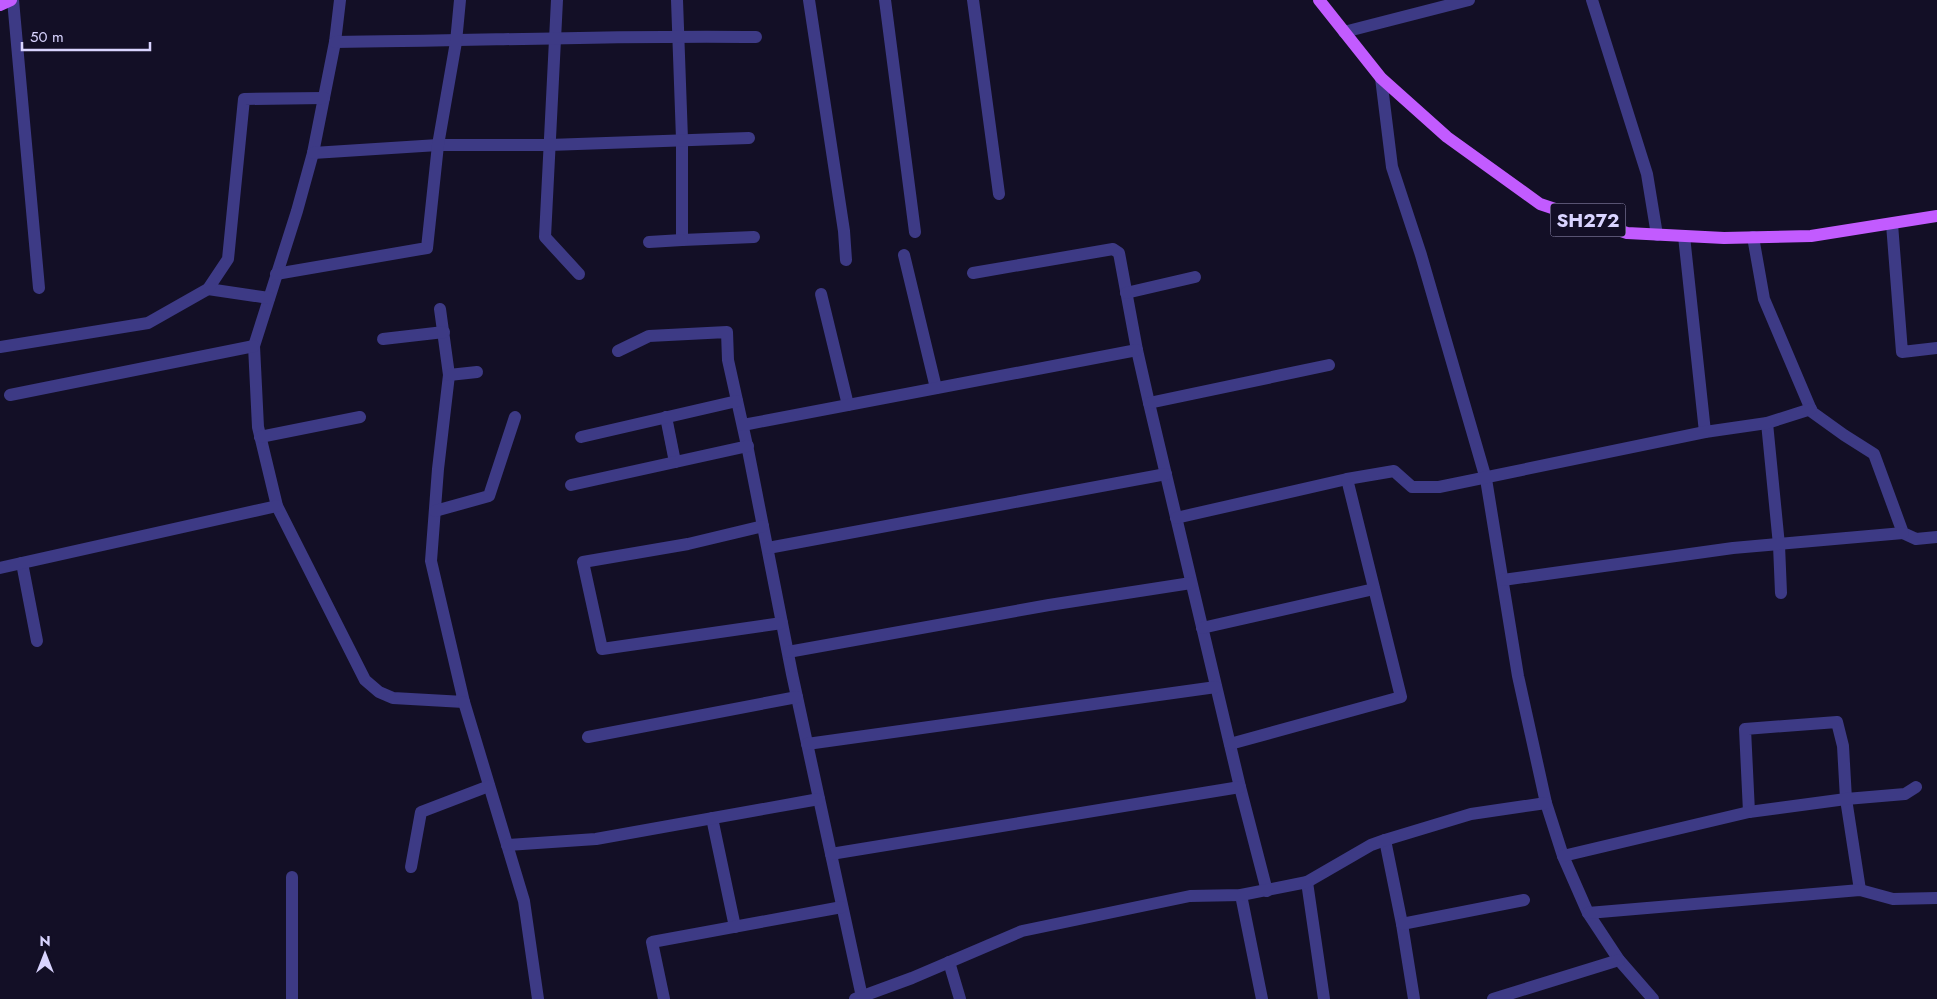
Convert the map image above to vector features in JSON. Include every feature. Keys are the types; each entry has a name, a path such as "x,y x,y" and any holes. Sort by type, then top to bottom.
{"main road":[{"path":"0,5 12,0"},
{"name":"SH272","path":"1319,0 1381,78 1447,137 1540,204 1627,233 1684,236 1812,236 1937,216"}],"street":[{"path":"12,0 39,288"},
{"path":"340,0 335,42 313,153 297,211 254,346 258,427 277,506 365,680 379,692 393,698 464,702"},
{"path":"276,274 427,248 438,145 456,42 460,0"},
{"path":"557,0 545,237 579,274"},
{"path":"677,0 682,139 682,240"},
{"path":"809,0 844,231 846,260"},
{"path":"885,0 915,232"},
{"path":"973,0 999,194"},
{"path":"1344,32 1469,0"},
{"path":"1592,0 1647,174 1657,235"},
{"path":"335,42 456,42 677,36 756,37"},
{"path":"1381,78 1392,167 1421,255 1486,479 1518,676 1546,804 1563,856 1588,913 1619,960 1653,999"},
{"path":"0,347 148,323 208,289 228,259 244,99 324,98"},
{"path":"313,153 438,145 549,145 750,138"},
{"path":"1892,224 1902,352 1937,348"},
{"path":"1684,236 1705,432"},
{"path":"649,242 754,237"},
{"path":"1753,237 1764,298 1812,412 1844,436 1874,454 1903,533"},
{"path":"973,273 1113,249 1119,253 1137,350 1191,583 1267,891"},
{"path":"904,255 936,388"},
{"path":"1126,293 1195,277"},
{"path":"208,289 269,298"},
{"path":"821,294 848,405"},
{"path":"440,309 449,375 430,560 464,702 524,901 538,999"},
{"path":"383,339 444,332"},
{"path":"618,350 649,336 727,332 728,360 748,446 782,623 842,907 859,998 879,995 949,962 1022,931 1190,896 1241,895 1307,882 1371,845 1385,840 1471,814 1546,804"},
{"path":"10,395 254,346"},
{"path":"743,425 1137,350"},
{"path":"1150,403 1329,365"},
{"path":"449,375 477,372"},
{"path":"580,437 737,401"},
{"path":"1176,518 1347,479 1394,471 1412,487 1440,488 1705,432 1767,423 1811,409"},
{"path":"260,437 360,417"},
{"path":"666,417 675,462"},
{"path":"435,510 489,496 515,418"},
{"path":"1767,423 1779,545 1781,593"},
{"path":"570,485 748,446"},
{"path":"768,548 1166,474"},
{"path":"1230,744 1401,697 1347,479"},
{"path":"0,568 277,506"},
{"path":"763,526 688,544 583,562 602,649 782,623"},
{"path":"1502,580 1733,548 1903,533 1916,539 1937,538"},
{"path":"22,563 37,641"},
{"path":"788,652 1050,605 1191,583"},
{"path":"1202,628 1374,589"},
{"path":"807,744 1216,687"},
{"path":"588,737 797,697"},
{"path":"1749,812 1745,729 1837,722 1843,746 1846,799 1860,890"},
{"path":"411,867 421,812 489,786"},
{"path":"831,854 1240,787"},
{"path":"1563,856 1749,812 1846,799 1905,794 1916,787"},
{"path":"507,844 596,839 819,799"},
{"path":"712,818 735,927"},
{"path":"1385,840 1402,924 1414,999"},
{"path":"292,877 292,999"},
{"path":"1307,882 1324,999"},
{"path":"1588,913 1860,890 1893,898 1937,898"},
{"path":"1241,895 1262,999"},
{"path":"1402,924 1524,900"},
{"path":"664,999 652,942 842,907"},
{"path":"1493,999 1517,995 1619,960"},
{"path":"949,962 960,999"}]}
